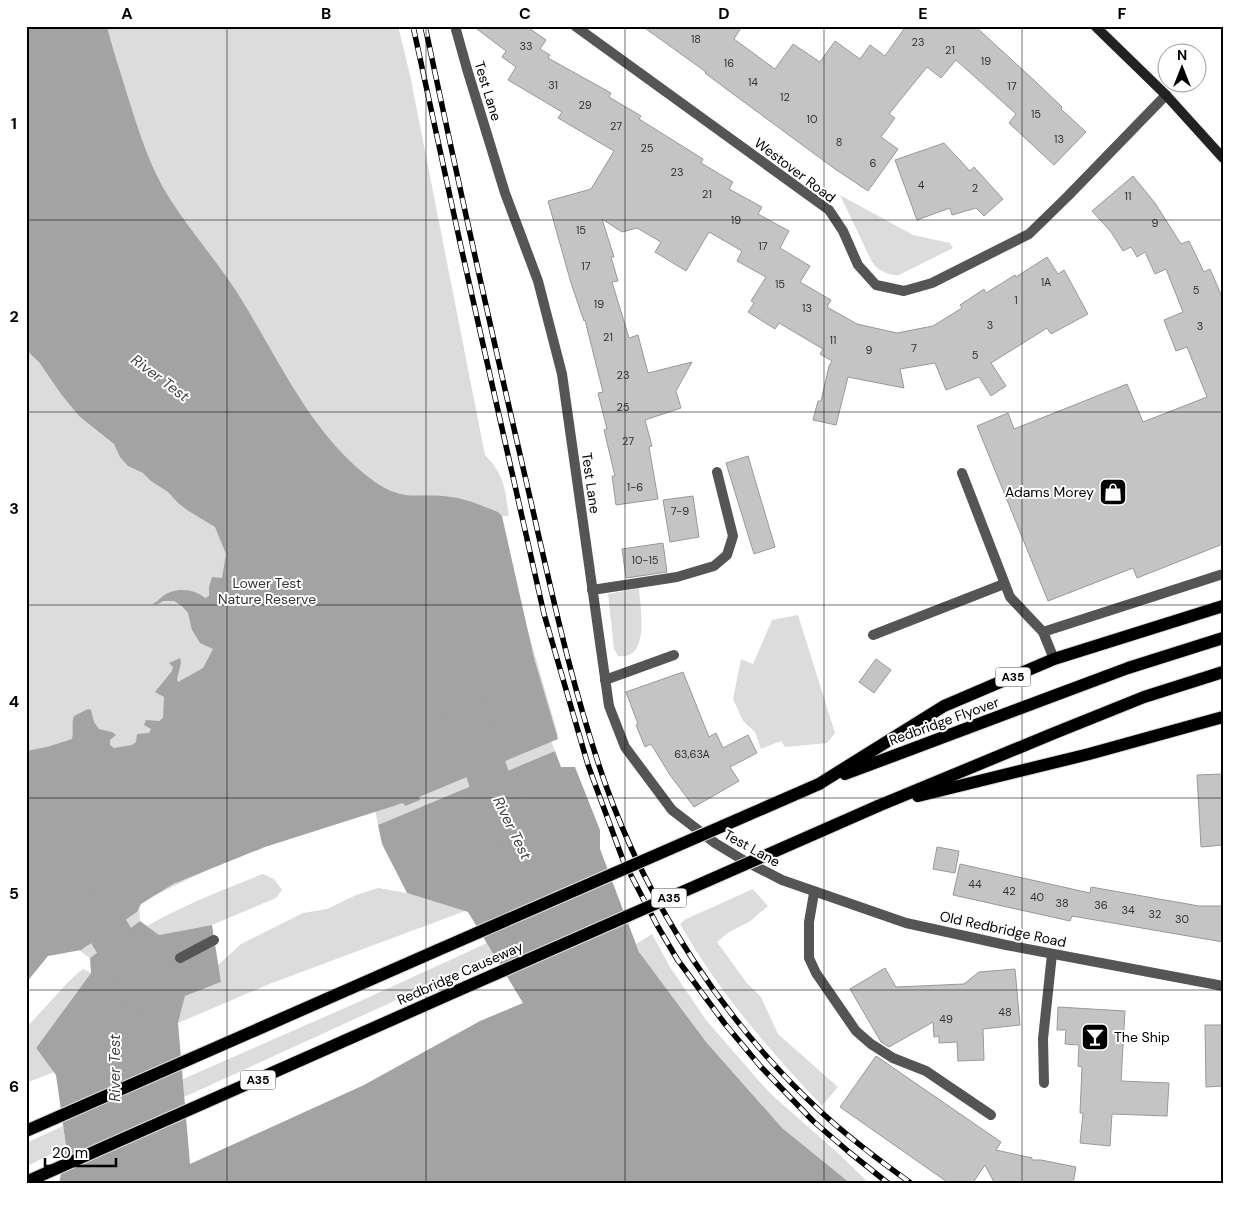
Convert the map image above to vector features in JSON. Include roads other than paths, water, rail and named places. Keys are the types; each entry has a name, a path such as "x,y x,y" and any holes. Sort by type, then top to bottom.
{"main road":[{"name":"A35","path":"26,1131 819,784 944,706 1054,659 1223,606"},
{"name":"Redbridge Flyover","path":"819,784 1128,668 1223,638"},
{"name":"A35","path":"878,806 1144,697 1223,672"},
{"name":"A35","path":"878,806 1089,754 1223,717"},
{"name":"Redbridge Causeway","path":"56,1169 878,806"},
{"path":"26,1127 57,1117"},
{"name":"A35","path":"26,1182 56,1169"},
{"path":"31,1184 56,1169"}],"street":[{"name":"Test Lane","path":"455,26 466,69 505,193 538,281 562,374 609,706 626,747 672,810 714,843 782,880"},
{"name":"Westover Road","path":"575,26 829,210 843,230 858,265 876,285 904,291 932,283 1029,234 1166,95"},
{"path":"1095,26 1166,95 1223,158"},
{"path":"592,590 677,576 714,566 728,555 734,536 716,472"},
{"path":"962,473 1010,597 1043,632 1054,659"},
{"path":"1043,632 1223,574"},
{"path":"873,635 1004,584"},
{"path":"605,680 674,655"},
{"name":"Old Redbridge Road","path":"782,880 814,893 906,922 1052,954 1223,986"},
{"path":"814,893 809,922 809,958 816,972 856,1031 871,1044 893,1058 926,1071 992,1115"},
{"path":"180,958 214,940"},
{"path":"1044,1083 1043,1039 1052,954"}],"water":[{"path":"26,26 107,26 140,133 150,161 163,187 238,294 282,370 314,419 352,463 375,482 395,492 413,496 457,498 487,507 502,516 534,658 558,739 419,797 420,800 405,806 403,803 265,847 173,884 141,904 137,912 81,950 48,956 26,983 26,751 72,739 74,716 88,709 91,710 94,722 99,729 116,735 110,740 110,745 114,748 132,745 136,742 137,734 149,733 151,729 144,725 146,720 159,721 163,718 164,697 155,692 172,671 173,667 169,663 180,658 178,682 203,668 213,649 200,643 192,630 188,613 182,606 174,601 152,604 167,594 178,590 195,592 205,598 209,596 212,577 222,578 226,554 215,527 187,510 168,492 151,481 143,473 128,466 120,457 114,444 79,416 39,362 26,350"},
{"path":"555,751 561,767 575,767 600,830 600,849 639,952 706,1042 782,1128 851,1184 59,1184 66,1146 56,1075 36,1048 91,973 90,958 140,921 159,935 212,925 221,982 185,996 178,1023 190,1164 364,1085 480,1021 523,1003 468,912 407,893 382,844 378,825"}],"waterway":[{"name":"River Test","path":"468,713 489,779 514,831"},
{"name":"River Test","path":"26,923 96,911 139,981 135,989"}],"railway":[{"path":"413,26 544,614 588,765 623,860 677,959 725,1024 761,1067 813,1121 889,1184"},
{"path":"425,26 486,307 561,631 592,745 623,829 643,873 693,960 752,1040 785,1077 831,1121 912,1184"}],"place":[{"name":"Adams Morey","path":"1113,492"},
{"name":"The Ship","path":"1095,1037"}],"park label":[{"name":"Lower Test Nature Reserve","path":"267,592"}]}
